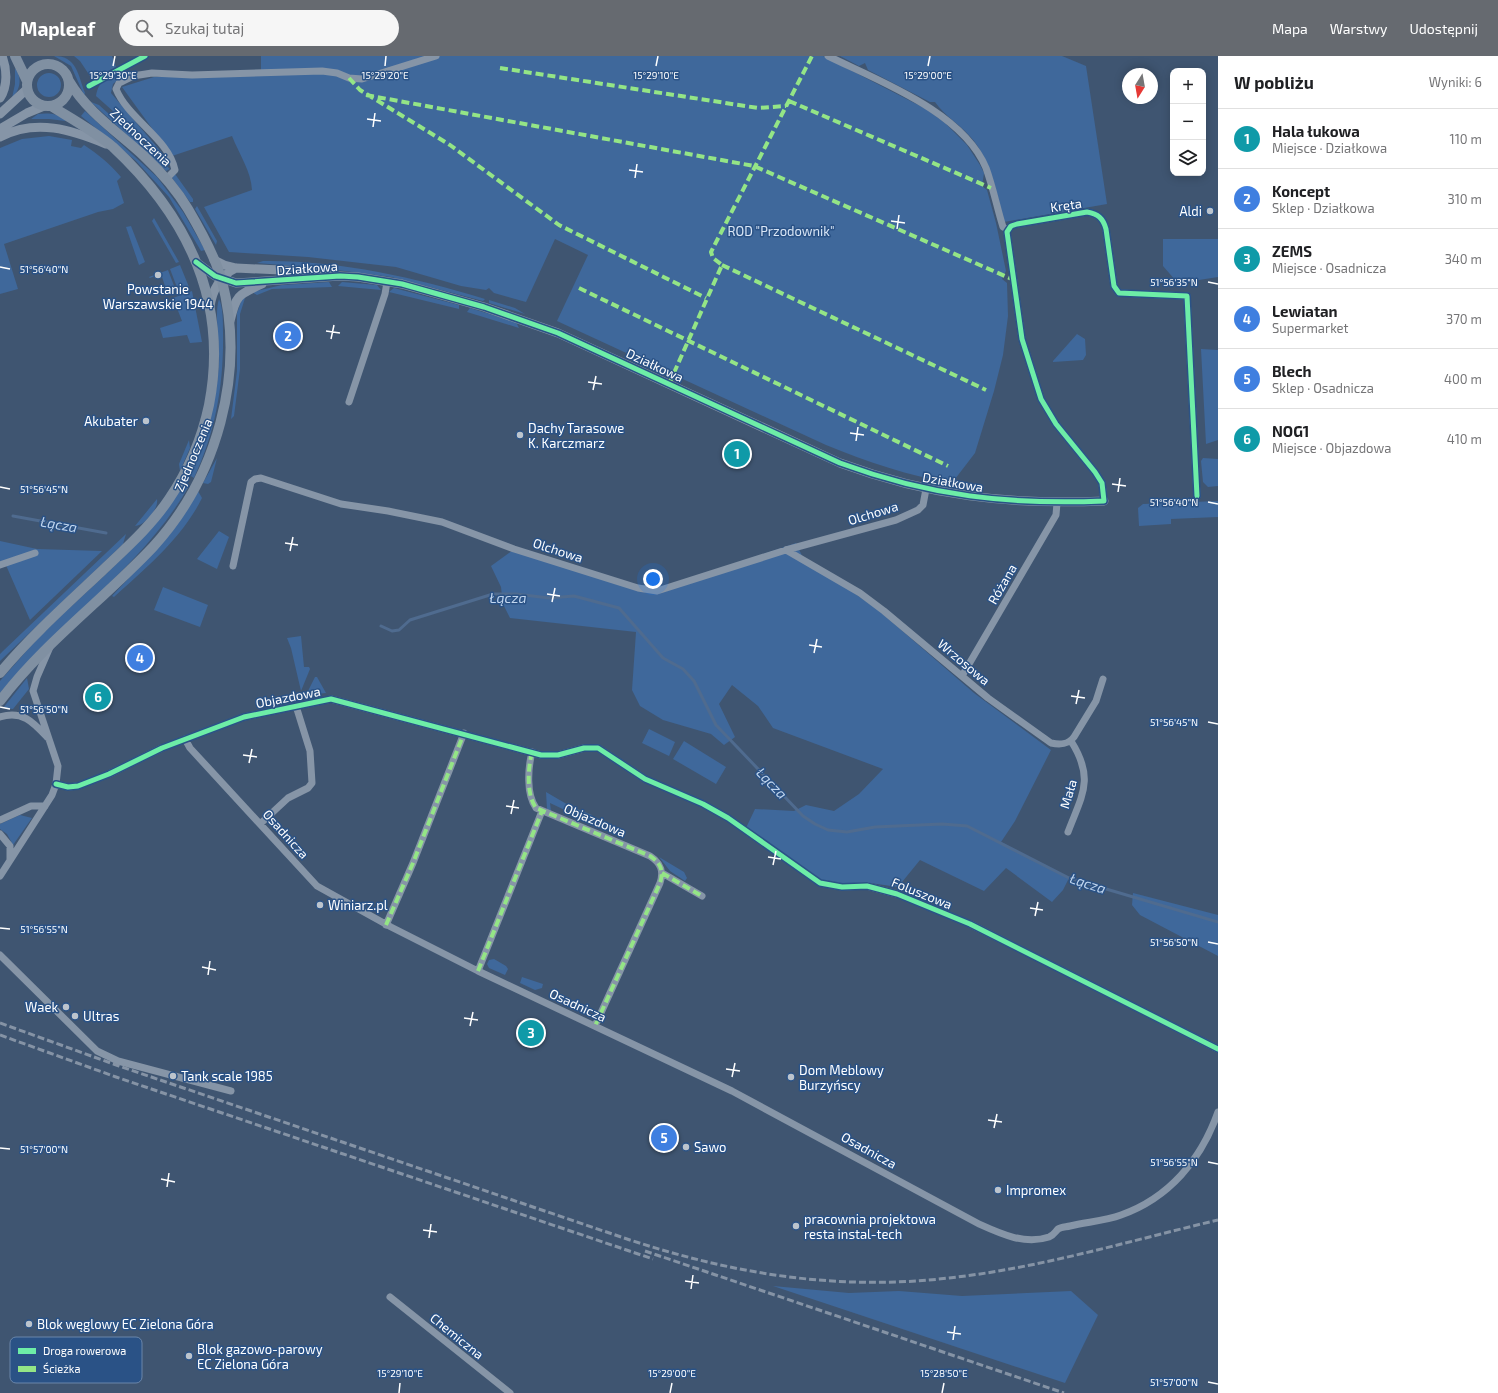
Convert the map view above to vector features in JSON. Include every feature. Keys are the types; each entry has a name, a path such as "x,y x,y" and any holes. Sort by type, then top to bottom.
{"main road":[{"path":"15,56 32,98 47,106 63,100 69,88 69,81 59,66 47,64 36,67 32,71 27,85"},
{"path":"38,56 47,64"},
{"name":"Zjednoczenia","path":"0,702 23,673 153,547 181,511 191,495 219,431 224,411 230,364 229,325 222,279 187,207 166,179 144,156 84,103 69,81"},
{"name":"Zjednoczenia","path":"1,671 31,638 137,538 168,500 182,479 202,429 214,376 215,344 210,307 196,262 184,236 159,198 138,172 111,146 88,129 47,106"}],"street":[{"path":"0,98 4,88 6,72 2,56"},
{"path":"166,179 175,170 173,162 129,110 116,89 119,83 133,76 152,73 192,75 322,71 337,73 349,78 362,79 436,56"},
{"path":"828,56 928,107 962,132 975,149 986,168 1003,227 1008,229 1022,339 1039,393 1056,424 1095,472 1102,483 1104,501"},
{"path":"0,114 27,85"},
{"path":"0,129 27,113 47,106"},
{"path":"0,136 33,127 57,128 70,131 111,146"},
{"name":"Kręta","path":"1008,229 1017,224 1087,212 1096,214 1103,220 1106,229 1114,286 1119,293 1187,296 1197,496"},
{"name":"Działkowa","path":"214,260 224,265 236,268 324,272 340,276 387,282 484,307 558,332 840,463 865,472 926,489 993,500 1057,503 1104,501"},
{"name":"Działkowa","path":"196,262 208,272 222,279 236,283 340,276"},
{"path":"210,307 213,293 222,279 230,270 236,268"},
{"path":"229,325 236,299 248,290 268,282"},
{"path":"349,402 385,294 387,282"},
{"name":"Olchowa","path":"233,566 251,482 255,478 261,478 341,504 388,511 442,522 514,549 638,588 657,591 786,550 896,520 918,510 923,505 926,489"},
{"name":"Różana","path":"962,676 1056,515 1057,503"},
{"name":"Wrzosowa","path":"786,550 860,594 993,702 1051,743 1061,745 1071,741"},
{"path":"0,565 35,553"},
{"path":"0,876 56,784 58,766 34,691 37,677 52,644"},
{"path":"1071,741 1096,701 1103,679"},
{"name":"Objazdowa","path":"56,784 68,787 78,786 109,774 162,748 244,717 296,706 335,700 532,752"},
{"path":"260,824 288,798 308,788 312,783 310,751 296,706"},
{"path":"0,717 10,714 23,716 33,722 48,738"},
{"path":"386,925 413,863 464,733"},
{"name":"Osadnicza","path":"185,739 190,748 317,886 386,925 478,972 732,1091 979,1224 1003,1235 1023,1240 1038,1240 1052,1236 1059,1228 1119,1216 1152,1201 1168,1189 1188,1168 1203,1147 1218,1112"},
{"name":"Mała","path":"1068,832 1084,789 1086,777 1082,762 1071,741"},
{"name":"Foluszowa","path":"532,752 549,756 558,756 584,748 598,748 645,779 692,799 728,818 764,845 820,883 842,887 867,886 897,894 970,924 1218,1050"},
{"path":"478,972 542,811 536,808 532,802 530,793 529,762 532,752"},
{"path":"0,820 31,806 44,806"},
{"name":"Objazdowa","path":"542,811 650,856 657,860 662,868 662,873 702,896"},
{"path":"0,834 10,846 10,861"},
{"path":"595,1026 660,883 662,873"},
{"path":"0,955 97,1051 118,1061 232,1090"},
{"name":"Chemiczna","path":"390,1297 510,1393"}],"green space":[{"path":"54,56 68,59 76,68 85,93 84,95 71,66"},
{"path":"74,56 112,56 116,67 92,79 80,61"},
{"name":"ROD \"Przodownik\"","path":"261,56 823,56 926,109 945,123 967,145 984,173 982,186 987,190 996,223 1006,271 1002,279 1007,283 1008,316 1003,355 994,391 975,453 952,483 889,468 826,445 557,321 588,255 555,239 526,302 494,293 489,288 486,290 461,286 396,267 308,257 229,252 204,207 252,190 247,169 232,136 172,156 122,87 154,77 203,77 261,73"},
{"path":"840,56 1062,56 1086,66 1107,204 1004,222 990,170 980,150 970,136 935,102 930,102 868,70 865,63 859,66"},
{"path":"15,68 19,75 20,83 12,98 15,84"},
{"path":"49,73 58,76 61,85 58,94 49,97 40,94 37,85 40,76"},
{"path":"120,74 120,78 113,84 111,93 168,160 96,96 99,87 104,81"},
{"path":"91,102 99,105 170,169 166,171"},
{"path":"85,111 157,177 183,212 205,250 201,251 169,197 136,161 81,116"},
{"path":"38,114 60,116 66,121 31,119"},
{"path":"49,136 72,140 71,146 81,148 84,145 108,164 121,177 117,181 124,203 113,209 98,212 4,244 18,289 0,294 0,148 22,139"},
{"path":"175,174 193,199 193,202 190,202 172,178"},
{"path":"197,206 217,241 216,245 195,209"},
{"path":"154,218 179,262 176,263 152,221"},
{"path":"131,226 145,262 139,265 126,227"},
{"path":"1163,239 1218,239 1218,277 1176,281 1163,266"},
{"path":"263,261 319,263 375,271 485,299 483,301 391,277 329,269 257,263"},
{"path":"180,265 189,287 178,290 170,269"},
{"path":"168,270 176,291 171,292 169,288 166,289 161,274 150,278 149,277"},
{"path":"329,282 332,287 272,289 257,295 252,292 282,285"},
{"path":"342,282 377,285 381,290 338,286"},
{"path":"394,288 459,305 459,309 389,292"},
{"path":"192,291 202,342 190,343 187,335 163,338 160,328 182,321 173,298"},
{"path":"245,298 240,314 240,369 234,416 231,419 237,371 237,313 242,299"},
{"path":"219,299 222,310 223,328 220,388 208,443 194,478 189,475 209,420 218,378 219,356 217,312"},
{"path":"489,300 515,308 525,314 489,303"},
{"path":"470,308 516,322 519,328 467,312"},
{"path":"1077,334 1085,339 1086,355 1083,360 1053,362 1053,361"},
{"path":"1201,349 1218,350 1218,440 1206,444"},
{"path":"189,440 190,448 180,471 179,464"},
{"path":"217,458 211,482 208,484 203,483"},
{"path":"1203,458 1218,459 1218,486 1208,487 1203,482 1201,461"},
{"path":"184,484 189,486 170,515 148,543 124,569 23,667 0,693 0,681 22,655 112,569 150,529"},
{"path":"198,491 202,498 185,526 139,575 114,597 112,596 171,533"},
{"path":"157,499 156,507 150,516 143,523 135,526"},
{"path":"1218,501 1218,517 1171,519 1171,524 1139,526 1138,508 1143,504"},
{"path":"219,531 229,537 217,569 197,559"},
{"path":"126,534 123,544 0,661 0,654"},
{"path":"0,541 37,549 102,551 30,620 5,563 0,565"},
{"path":"796,543 805,562 844,586 877,609 974,693 1051,750 1015,821 1001,842 1069,878 1063,890 1052,902 1006,868 984,891 920,860 898,887 870,883 845,886 829,883 810,874 746,828 755,809 794,811 806,805 834,811 859,794 883,769 773,728 758,706 732,685 719,704 735,737 724,745 711,734 663,720 640,706 632,690 636,632 510,618 503,604 501,587 491,566 513,550 571,569 613,580 653,586 672,585"},
{"path":"163,587 208,605 200,627 154,610"},
{"path":"301,636 304,667 309,667 310,669 301,691 291,648 287,638"},
{"path":"315,677 317,677 326,693 306,695"},
{"path":"27,678 29,689 13,709 3,708"},
{"path":"649,729 675,742 669,756 642,743"},
{"path":"684,741 726,767 716,784 673,759"},
{"path":"546,792 570,806 567,811 550,803 551,811 547,809"},
{"path":"572,807 592,815 589,820 570,812"},
{"path":"20,815 32,818 13,845 7,834 0,829 0,824"},
{"path":"659,857 684,872 687,878 685,881 670,871"},
{"path":"1133,893 1218,915 1218,956 1140,915 1132,905"},
{"path":"494,959 506,966 508,969 505,975 489,968 487,964 489,960"},
{"path":"522,977 543,984 542,988 535,990 520,983"},
{"path":"773,1286 849,1293 899,1291 962,1296 1071,1291 1098,1315 1065,1383"}],"waterway":[{"name":"Łącza","path":"13,516 106,533"},
{"name":"Łącza","path":"381,626 392,631 399,630 410,620 493,594 516,594 549,598 574,596 619,608 663,658 683,669 694,681 716,725 803,816 815,824 828,830 847,832 875,827 942,824 967,826 1069,878 1218,922"}],"railway":[{"path":"0,1023 119,1066 627,1239 706,1262 746,1270 826,1281 866,1282 949,1278 1017,1268 1051,1261 1218,1220"},
{"path":"0,1035 116,1077 653,1259"},
{"path":"645,1251 1064,1393"}],"marked path":[{"path":"669,384 722,265 713,258 711,252 812,56"},
{"path":"500,68 758,108 786,106"},
{"path":"349,78 360,90 450,145 559,225 706,298"},
{"path":"366,95 754,166 1014,280"},
{"path":"789,101 991,188"},
{"path":"722,265 986,390"},
{"path":"579,288 948,466"},
{"path":"386,925 413,863 464,733"},
{"path":"532,752 529,773 529,788 536,808 650,856 657,861 661,868 662,875 660,883 595,1026"},
{"path":"478,971 542,811"},
{"path":"662,873 702,896"}],"cycle path":[{"path":"89,86 145,56"},
{"path":"196,262 215,276 236,283 340,276 358,277 402,284 484,307 558,333 840,463 905,483 938,491 1002,499 1069,502 1104,501 1102,483 1095,472 1056,424 1041,399 1022,339 1007,232 1011,226 1017,224 1087,212 1100,217 1105,225 1114,286 1119,293 1187,296 1197,496"},
{"path":"56,784 68,787 78,786 109,774 162,748 244,717 331,699 541,755 558,755 584,748 598,748 645,779 703,804 728,818 820,883 842,887 867,886 897,894 970,924 1218,1049"}],"place":[{"name":"Aldi","path":"1210,211"},
{"name":"Powstanie Warszawskie 1944","path":"158,275"},
{"name":"Koncept","path":"288,336"},
{"name":"Akubater","path":"146,421"},
{"name":"Dachy Tarasowe K. Karczmarz","path":"520,435"},
{"name":"Hala łukowa","path":"737,454"},
{"name":"Lewiatan","path":"140,658"},
{"name":"NOG1","path":"98,697"},
{"name":"Winiarz.pl","path":"320,905"},
{"name":"Waek","path":"66,1007"},
{"name":"Ultras","path":"75,1016"},
{"name":"ZEMS","path":"531,1033"},
{"name":"Tank scale 1985","path":"173,1076"},
{"name":"Dom Meblowy Burzyńscy","path":"791,1077"},
{"name":"Blech","path":"664,1138"},
{"name":"Sawo","path":"686,1147"},
{"name":"Impromex","path":"998,1190"},
{"name":"pracownia projektowa resta instal-tech","path":"796,1226"},
{"name":"Blok węglowy EC Zielona Góra","path":"29,1324"},
{"name":"Blok gazowo-parowy EC Zielona Góra","path":"189,1356"}]}
